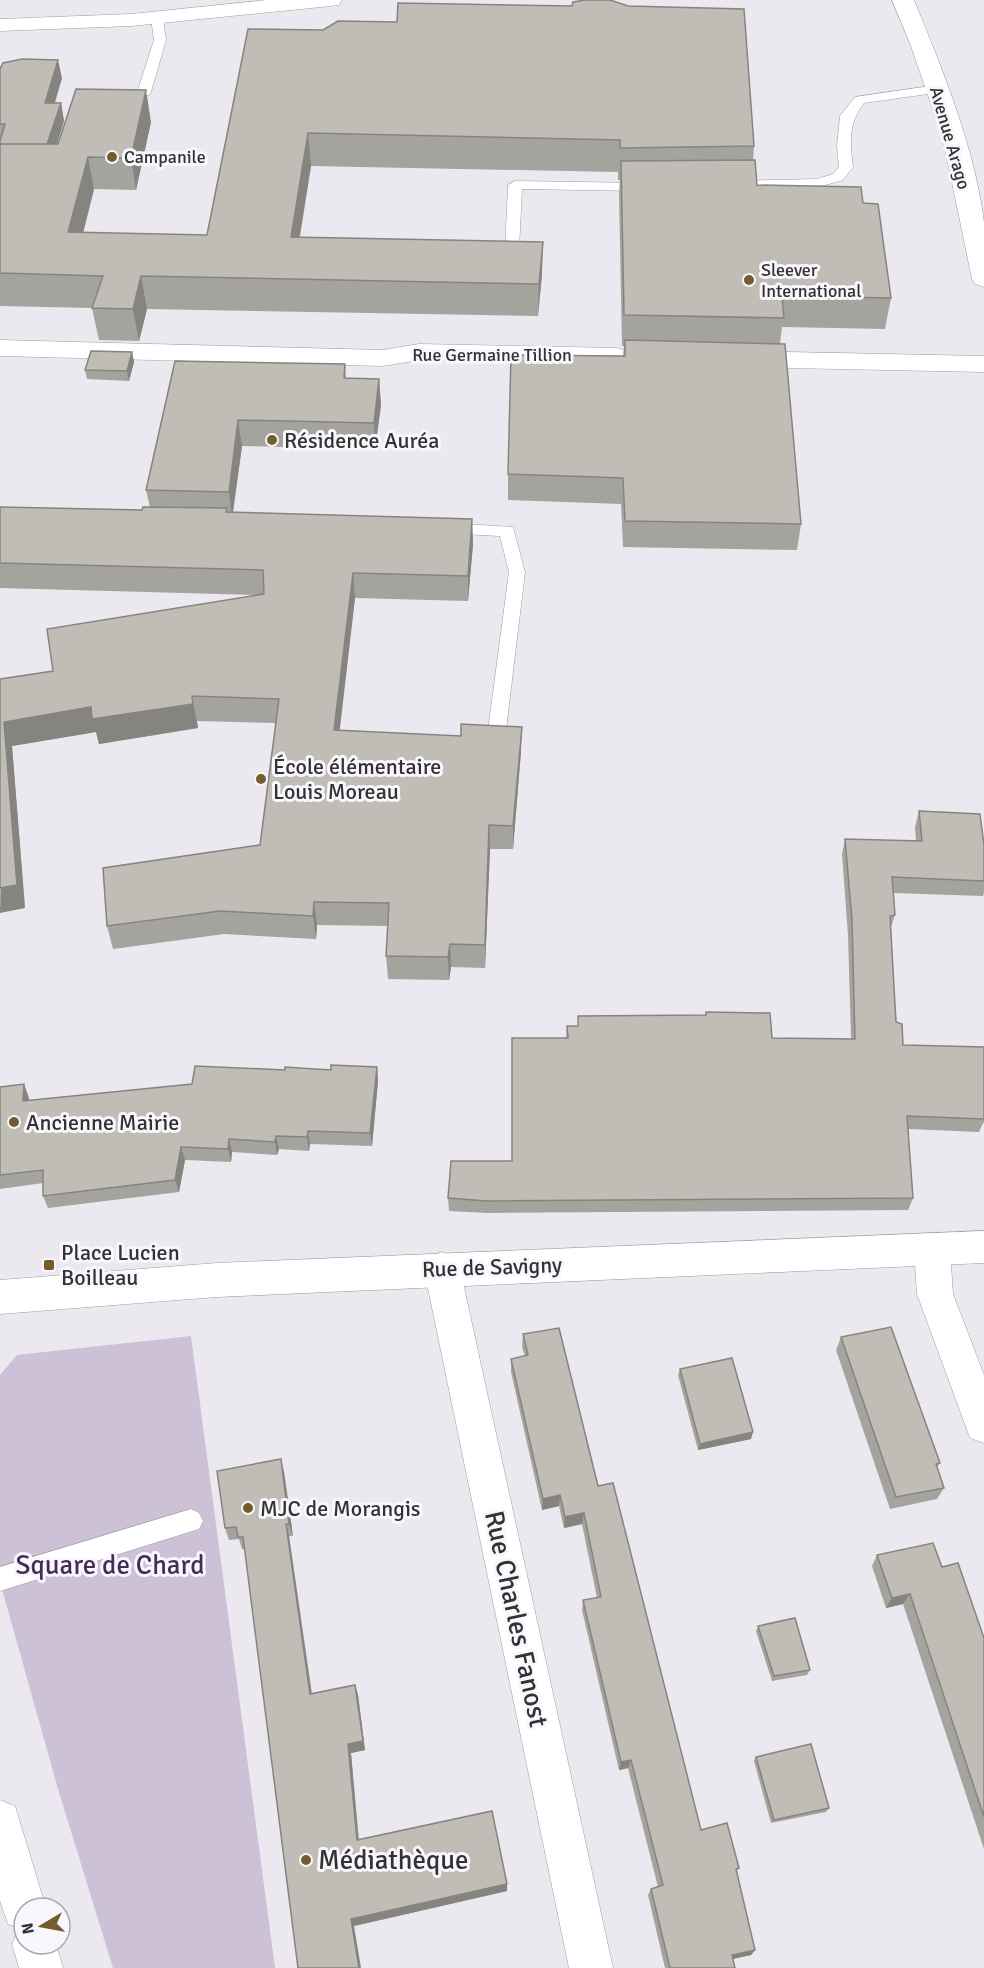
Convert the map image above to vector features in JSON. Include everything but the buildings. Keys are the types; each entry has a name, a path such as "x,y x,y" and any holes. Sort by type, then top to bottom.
{"street":[{"path":"0,25 158,18 331,0"},
{"name":"Avenue Arago","path":"903,0 954,140 984,279"},
{"path":"0,44 131,20"},
{"name":"Rue Germaine Tillion","path":"0,348 383,358 419,352 643,357"},
{"path":"713,358 984,364"},
{"name":"Rue de Savigny","path":"0,1297 217,1280 984,1247"},
{"path":"932,1250 935,1294 984,1425"},
{"name":"Rue Charles Fanost","path":"442,1269 591,1968"},
{"path":"0,1821 21,1896"}],"lane":[{"path":"112,102 144,92 160,40 158,18"},
{"path":"715,186 818,183 838,177 846,167 844,146 847,116 860,100 937,89"},
{"path":"512,250 515,185 658,187"},
{"path":"425,529 507,531 517,572 496,738"},
{"path":"0,1579 191,1521"}],"green space":[{"name":"Square de Chard","path":"191,1336 275,1968 113,1968 58,1789 0,1582 0,1375 17,1355"}],"place":[{"name":"Campanile","path":"112,157"},
{"name":"Sleever International","path":"749,280"},
{"name":"Résidence Auréa","path":"272,440"},
{"name":"École élémentaire Louis Moreau","path":"261,779"},
{"name":"Ancienne Mairie","path":"14,1122"},
{"name":"Place Lucien Boilleau","path":"49,1265"},
{"name":"MJC de Morangis","path":"248,1508"},
{"name":"Médiathèque","path":"306,1860"}]}
